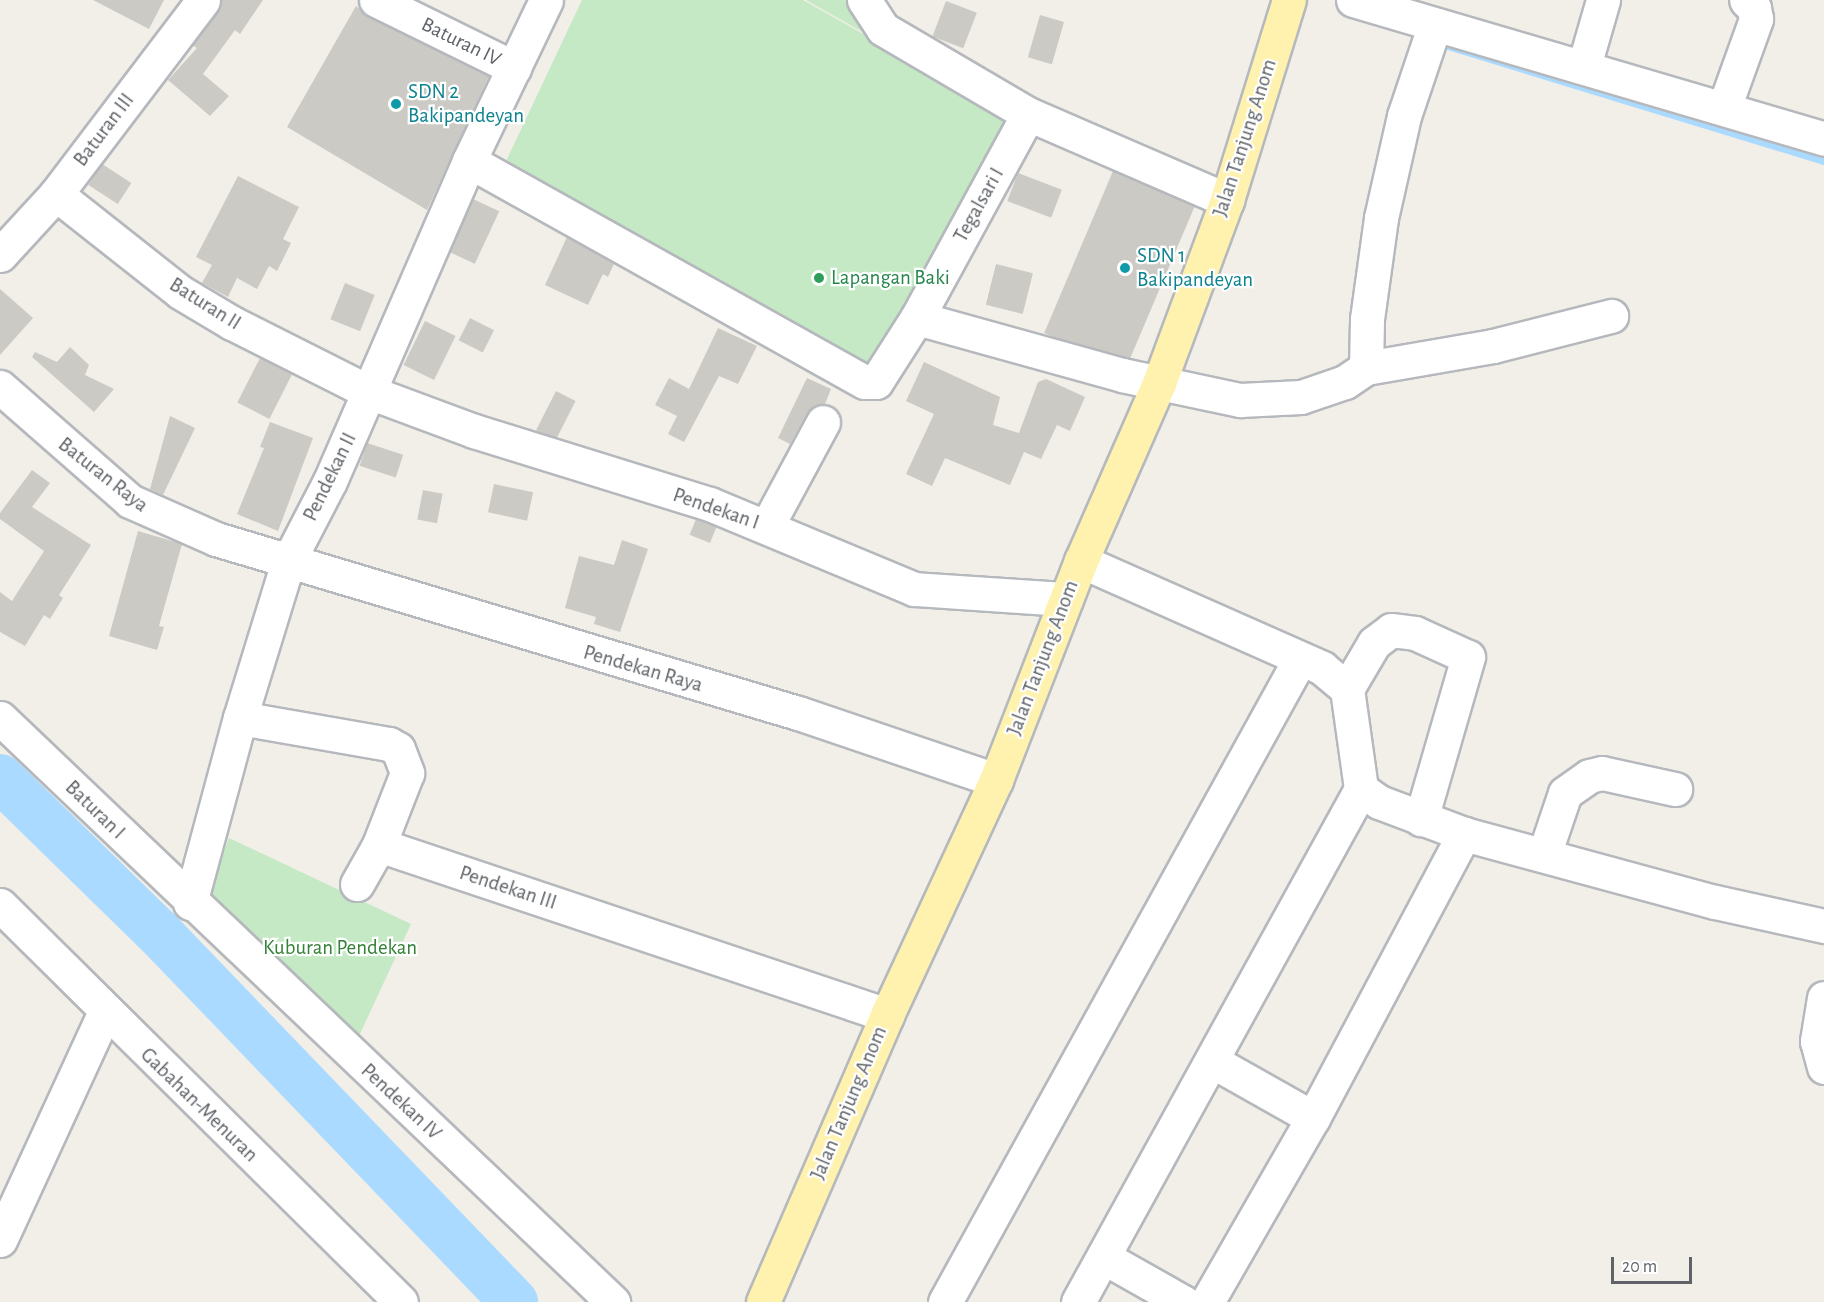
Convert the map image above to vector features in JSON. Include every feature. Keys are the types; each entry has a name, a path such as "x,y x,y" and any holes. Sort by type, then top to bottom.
{"main road":[{"name":"Jalan Tanjung Anom","path":"763,1302 887,1015 996,780 1081,561 1159,383 1227,200 1289,0"}],"street":[{"name":"Baturan III","path":"0,255 56,194 202,0"},
{"name":"Baturan IV","path":"376,0 514,68"},
{"name":"Pendekan II","path":"190,903 240,718 288,562 330,481 469,161 546,0"},
{"path":"864,0 883,29 1028,114 1227,200"},
{"path":"1353,0 1434,27 1584,66 1824,139"},
{"path":"1584,66 1603,0"},
{"path":"1724,108 1756,19 1754,8 1746,0"},
{"path":"1366,368 1367,319 1381,218 1404,116 1434,27"},
{"name":"Tegalsari I","path":"469,161 865,382 876,382 917,318 1028,114"},
{"name":"Baturan II","path":"56,194 180,292 232,323 369,392"},
{"path":"917,318 1159,383 1240,400 1270,400 1323,391 1366,368 1493,346 1611,316"},
{"name":"Baturan Raya","path":"0,387 130,501 216,539 288,562"},
{"name":"Pendekan I","path":"369,392 474,431 710,504 914,589 1066,599"},
{"path":"767,526 823,422"},
{"path":"1081,561 1322,668 1347,689"},
{"name":"Pendekan Raya","path":"288,562 798,713 996,780"},
{"path":"1078,1302 1361,789 1347,689 1374,643 1391,630 1415,633 1468,657 1421,819"},
{"path":"945,1302 1300,659"},
{"name":"Baturan I","path":"0,718 190,903"},
{"path":"240,718 389,744 398,749 407,773 379,845 357,884"},
{"path":"1544,855 1565,793 1589,776 1602,773 1675,789"},
{"path":"1361,789 1379,802 1464,834 1715,902 1824,926"},
{"path":"1207,1302 1313,1118 1464,834"},
{"name":"Pendekan III","path":"379,845 887,1015"},
{"name":"Pendekan IV","path":"190,903 613,1302"},
{"name":"Gabahan-Menuran","path":"0,905 105,1012 401,1302"},
{"path":"1824,998 1817,1041 1824,1067"},
{"path":"0,1240 105,1012"},
{"path":"1212,1061 1313,1118"},
{"path":"1103,1257 1183,1302"}],"green space":[{"name":"Lapangan Baki","path":"582,0 803,0 1025,125 890,380 499,176"},
{"path":"806,0 853,0 875,39"},
{"name":"Kuburan Pendekan","path":"229,838 411,924 358,1038 208,897"}],"building":[{"path":"93,0 164,0 149,29"},
{"path":"221,0 263,0 240,34 235,30 203,74 229,96 210,116 168,80 197,48 192,45 218,11"},
{"path":"946,1 977,13 963,48 932,36"},
{"name":"SDN 2 Bakipandeyan","path":"356,6 368,17 489,76 427,210 287,127"},
{"path":"1040,15 1064,22 1052,64 1028,57"},
{"path":"102,164 131,183 118,204 88,185"},
{"name":"SDN 1 Bakipandeyan","path":"1113,171 1195,206 1126,368 1044,333"},
{"path":"1018,173 1062,190 1051,218 1007,201"},
{"path":"238,176 299,207 283,239 291,243 277,271 269,266 257,289 237,278 228,297 202,283 212,265 196,257"},
{"path":"473,199 499,211 475,264 448,252"},
{"path":"567,237 614,264 608,277 603,274 588,305 545,285"},
{"path":"996,264 1033,273 1023,314 986,305"},
{"path":"345,283 375,295 360,331 330,319"},
{"path":"0,289 33,318 0,355"},
{"path":"470,318 494,330 483,353 459,340"},
{"path":"425,321 456,336 434,380 404,365"},
{"path":"718,328 757,346 738,384 719,376 684,442 668,434 677,416 655,405 669,378 689,389"},
{"path":"70,347 89,365 85,375 114,389 94,412 32,357 35,352 57,362"},
{"path":"260,358 292,374 269,419 237,403"},
{"path":"924,362 1000,397 993,425 1019,433 1038,382 1046,379 1085,397 1070,431 1057,425 1041,459 1024,452 1010,485 945,458 932,486 906,474 934,414 906,401"},
{"path":"807,378 831,389 825,404 814,406 807,413 790,444 778,438"},
{"path":"556,391 576,401 556,440 536,430"},
{"path":"170,416 195,428 163,495 150,489"},
{"path":"270,422 313,438 278,531 237,514 264,448 260,447"},
{"path":"367,443 403,455 396,478 360,466"},
{"path":"32,470 50,483 32,507 91,545 59,595 63,598 50,619 44,615 25,646 0,632 0,592 12,601 44,551 0,519 0,513"},
{"path":"494,484 533,492 527,521 488,512"},
{"path":"423,490 443,494 437,523 417,519"},
{"path":"696,519 716,527 710,543 690,535"},
{"path":"138,531 182,544 159,626 164,627 157,650 109,636"},
{"path":"622,540 648,549 620,632 594,624 596,617 565,608 579,556 614,565"}],"waterway":[{"path":"1448,46 1824,161"},
{"path":"0,778 157,931 514,1302"}],"place":[{"name":"SDN 2 Bakipandeyan","path":"396,104"},
{"name":"SDN 1 Bakipandeyan","path":"1125,268"},
{"name":"Lapangan Baki","path":"819,278"}]}
